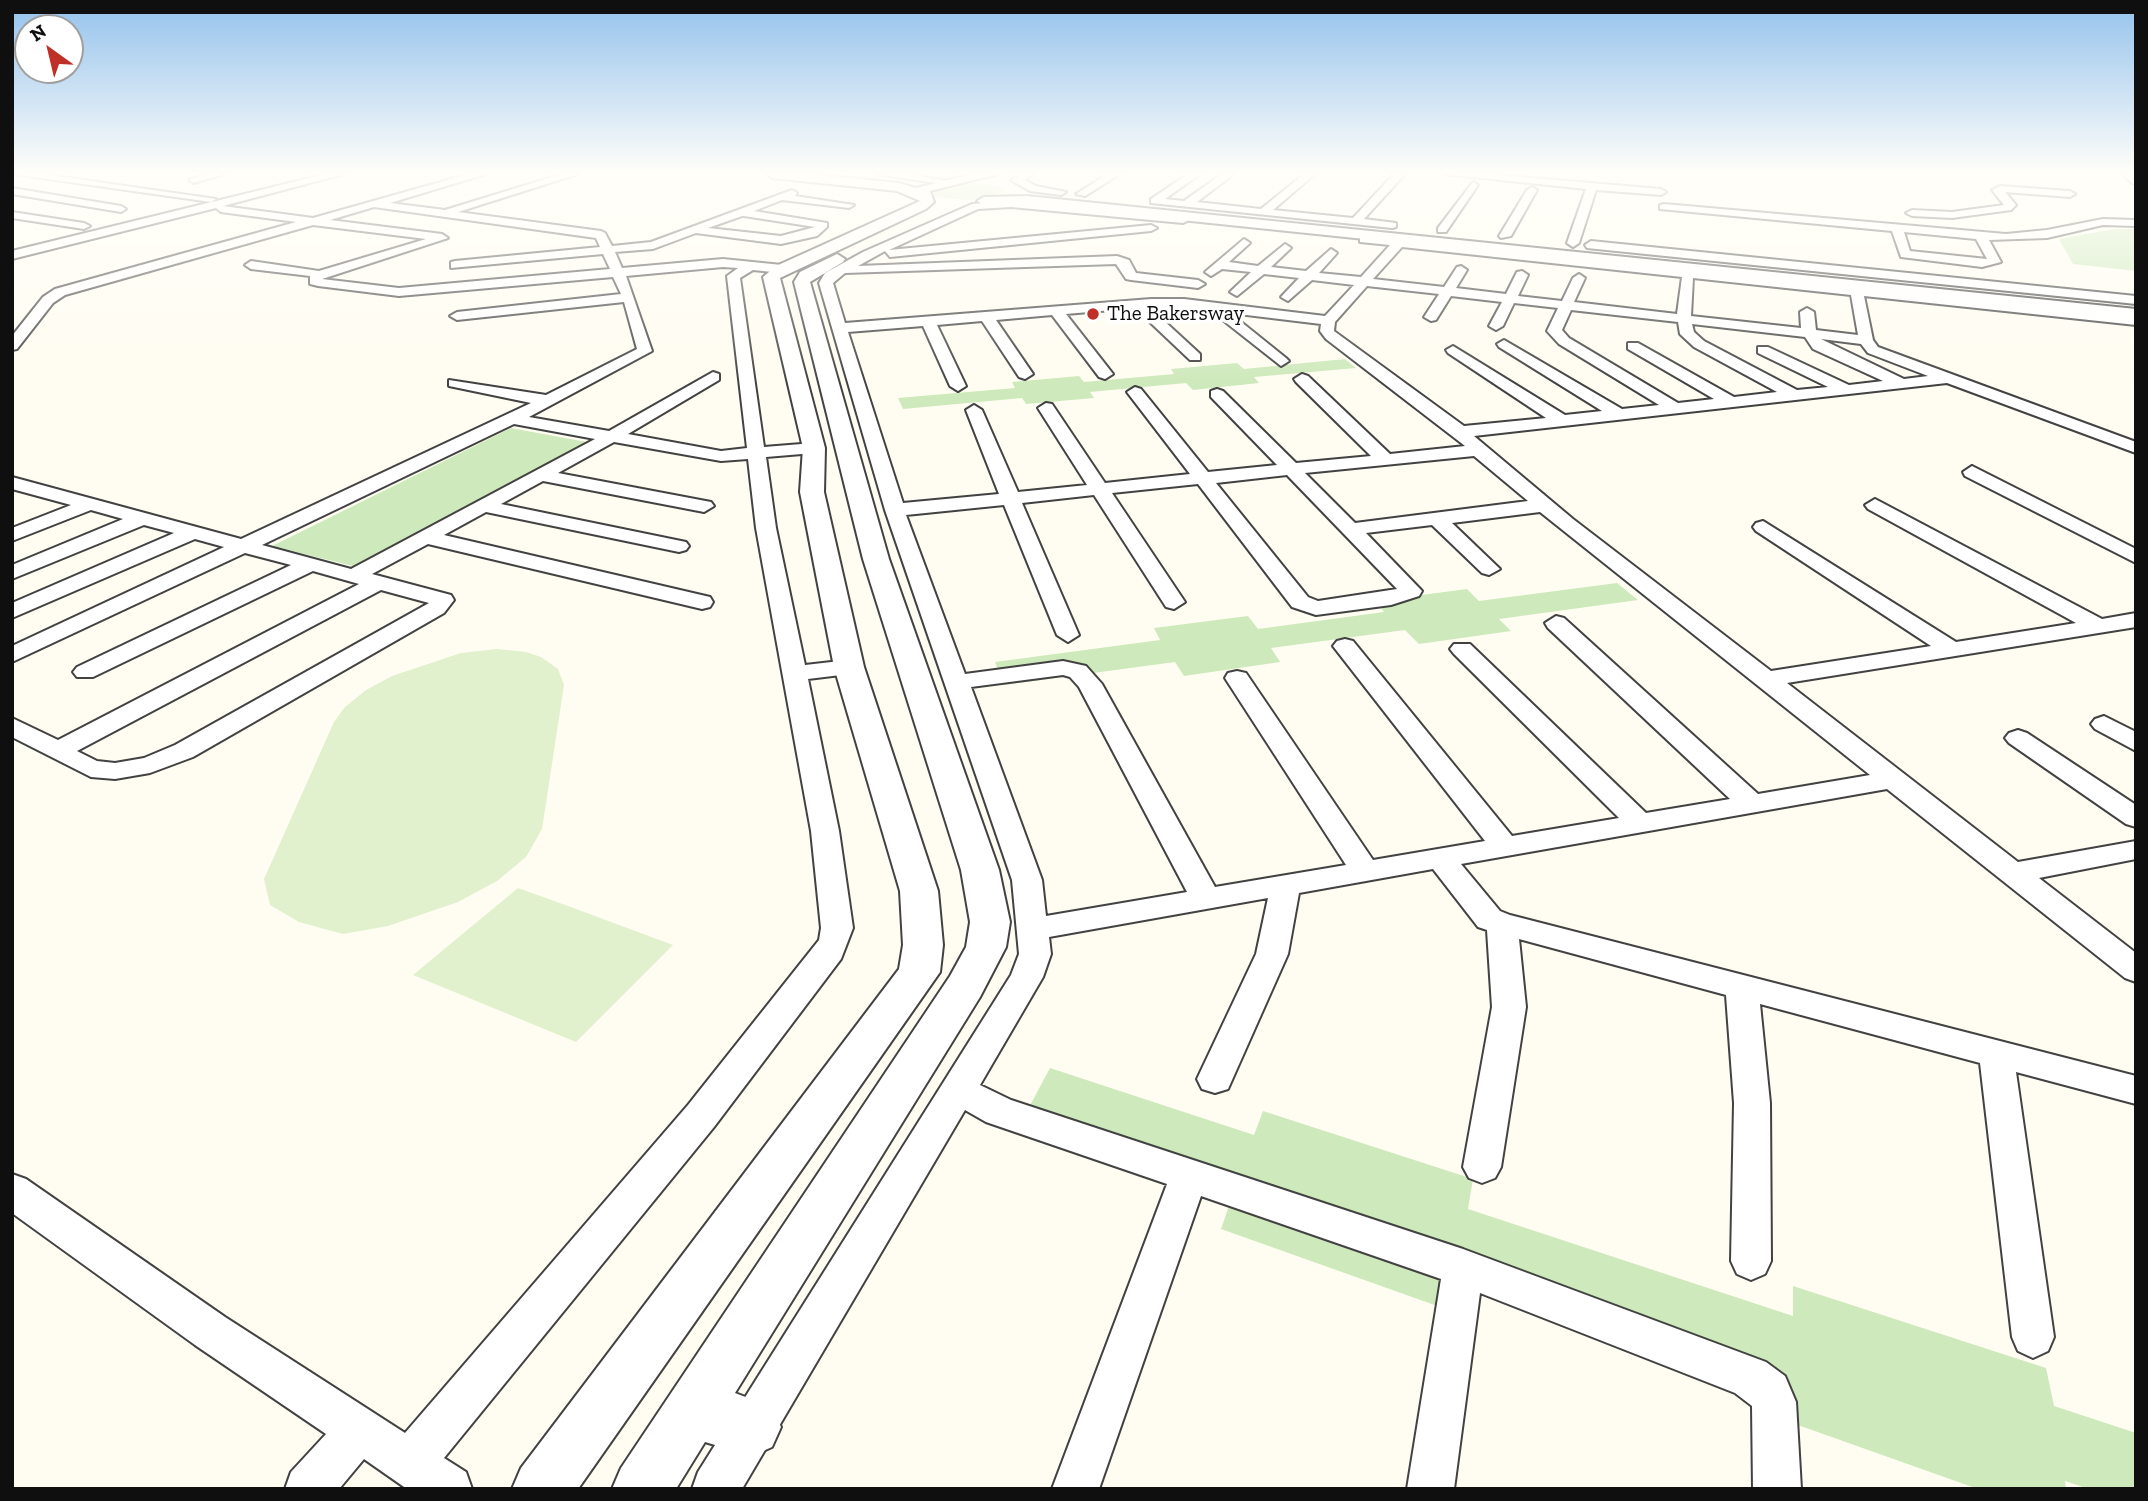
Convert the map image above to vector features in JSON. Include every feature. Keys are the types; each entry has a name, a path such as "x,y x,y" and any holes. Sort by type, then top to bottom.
{"street":[{"path":"19,244 44,248"},
{"path":"12,256 60,244"},
{"path":"12,346 48,300 60,292 230,244"},
{"path":"251,265 317,276 423,244"},
{"path":"12,655 249,546 549,401 645,351 629,297 604,244"},
{"path":"455,265 653,244"},
{"path":"542,1489 919,972 923,944 919,891 849,667 827,559 804,541 799,517 812,492 814,448 771,277 782,268 836,244"},
{"path":"642,1489 965,986 986,947 990,922 980,870 876,559 802,282 817,269 883,245 905,244"},
{"path":"999,244 1005,255"},
{"path":"1103,244 1117,260"},
{"path":"1184,303 1198,284 1243,244"},
{"path":"1398,244 1328,321 1327,331 1331,335 1461,432 1478,450 1566,523 1769,679 1889,780 2136,970"},
{"path":"1409,244 2136,321"},
{"path":"1482,244 2136,314"},
{"path":"1504,244 2136,307"},
{"path":"1601,244 1654,246 2136,300"},
{"path":"1904,244 1905,254 1982,264 1995,262 1985,244"},
{"path":"715,1489 1027,977 1035,954 1027,880 895,510 826,283 830,276 883,245"},
{"path":"377,246 404,250"},
{"path":"1237,292 1285,248"},
{"path":"1287,297 1331,253"},
{"path":"328,257 364,262"},
{"path":"843,269 884,270 1117,260 1125,263 1131,276 1198,284"},
{"path":"317,276 315,279 318,282 409,292 723,263 782,268"},
{"path":"411,1462 702,1116 830,951 837,928 825,831 766,528 733,276 753,265"},
{"path":"1219,265 1566,305 1626,306 1684,318 1746,320 1809,333 1866,340"},
{"path":"1431,317 1461,270"},
{"path":"1496,326 1522,275"},
{"path":"1578,278 1554,331 1564,341 1678,410"},
{"path":"1687,279 1684,318 1687,334 1699,344 1795,396"},
{"path":"1857,292 1866,340 1873,350 1944,379 2136,448"},
{"path":"457,316 629,297"},
{"path":"841,328 1138,304 1184,303 1328,321"},
{"path":"1138,304 1195,357"},
{"path":"1213,307 1281,361"},
{"path":"1056,311 1105,374"},
{"path":"1807,312 1809,333 1818,346 1905,384"},
{"path":"986,316 1024,374"},
{"path":"928,321 958,386"},
{"path":"1504,344 1621,416"},
{"path":"1633,346 1732,404"},
{"path":"1453,350 1564,422"},
{"path":"1763,351 1849,390"},
{"path":"357,575 611,437 713,377"},
{"path":"1302,379 1385,459"},
{"path":"1461,432 1944,379"},
{"path":"455,383 549,401"},
{"path":"1135,392 1296,597 1308,606 1391,598 1411,591 1217,394"},
{"path":"1046,408 1174,602"},
{"path":"974,410 1008,498 1068,635"},
{"path":"512,419 721,456 814,448"},
{"path":"895,510 1478,450"},
{"path":"1972,472 2136,557"},
{"path":"541,475 704,506"},
{"path":"12,484 146,517 192,533 441,597 442,603 167,759 135,769 91,769 12,726"},
{"path":"12,500 38,491"},
{"path":"12,534 90,504"},
{"path":"1352,529 1547,505"},
{"path":"1875,505 2099,626"},
{"path":"483,506 679,546"},
{"path":"12,573 146,517"},
{"path":"1437,519 1489,569"},
{"path":"1763,527 1950,648"},
{"path":"12,611 192,533"},
{"path":"425,537 702,602"},
{"path":"85,672 311,564"},
{"path":"57,751 381,581"},
{"path":"1769,679 2136,620"},
{"path":"1556,623 1750,802"},
{"path":"1345,646 1504,845"},
{"path":"1462,649 1639,822"},
{"path":"794,674 849,667"},
{"path":"957,682 1063,668 1078,671 1090,684 1206,899"},
{"path":"1237,678 1365,871"},
{"path":"2104,724 2136,743"},
{"path":"2018,738 2136,818"},
{"path":"1034,929 1750,802 1889,780"},
{"path":"2012,873 2136,850"},
{"path":"1440,858 1489,919 1502,924 2136,1090"},
{"path":"1215,1079 1272,954 1286,884"},
{"path":"1482,1167 1509,1007 1502,924"},
{"path":"1742,987 1752,1103 1751,1261"},
{"path":"1996,1054 2033,1337"},
{"path":"958,1090 999,1111 1191,1173 1464,1268 1760,1383 1774,1402 1777,1489"},
{"path":"1075,1489 1191,1173"},
{"path":"12,1192 210,1331 449,1489"},
{"path":"1430,1489 1464,1268"},
{"path":"695,1410 752,1427"},
{"path":"308,1489 359,1430"}],"green space":[{"path":"2062,244 2136,244 2136,271 2073,264"},
{"path":"1345,359 1356,368 1254,377 1259,383 1193,390 1186,383 1090,392 1094,398 1026,404 1022,398 903,409 898,398 1015,388 1012,382 1079,376 1084,382 1174,374 1171,369 1237,363 1244,369"},
{"path":"511,428 592,443 357,567 272,546"},
{"path":"1617,583 1638,600 1499,619 1511,631 1419,644 1405,630 1271,648 1280,662 1184,676 1175,662 1004,685 995,662 1160,640 1154,628 1248,616 1258,629 1384,612 1376,601 1467,589 1479,601"},
{"path":"497,649 526,652 541,657 558,669 564,685 542,829 526,857 497,881 458,902 388,926 343,934 299,922 270,905 264,879 334,722 345,707 366,690 392,676 461,653"},
{"path":"518,888 673,945 576,1042 413,975"},
{"path":"1050,1068 1254,1135 1263,1111 1473,1179 1468,1209 1793,1316 1793,1286 2046,1368 2054,1406 2136,1433 2136,1489 2089,1489 2065,1481 2066,1489 1978,1489 1795,1424 1793,1389 1450,1270 1443,1308 1221,1229 1231,1200 1019,1126"}],"place":[{"name":"The Bakersway","path":"1093,314"}]}
